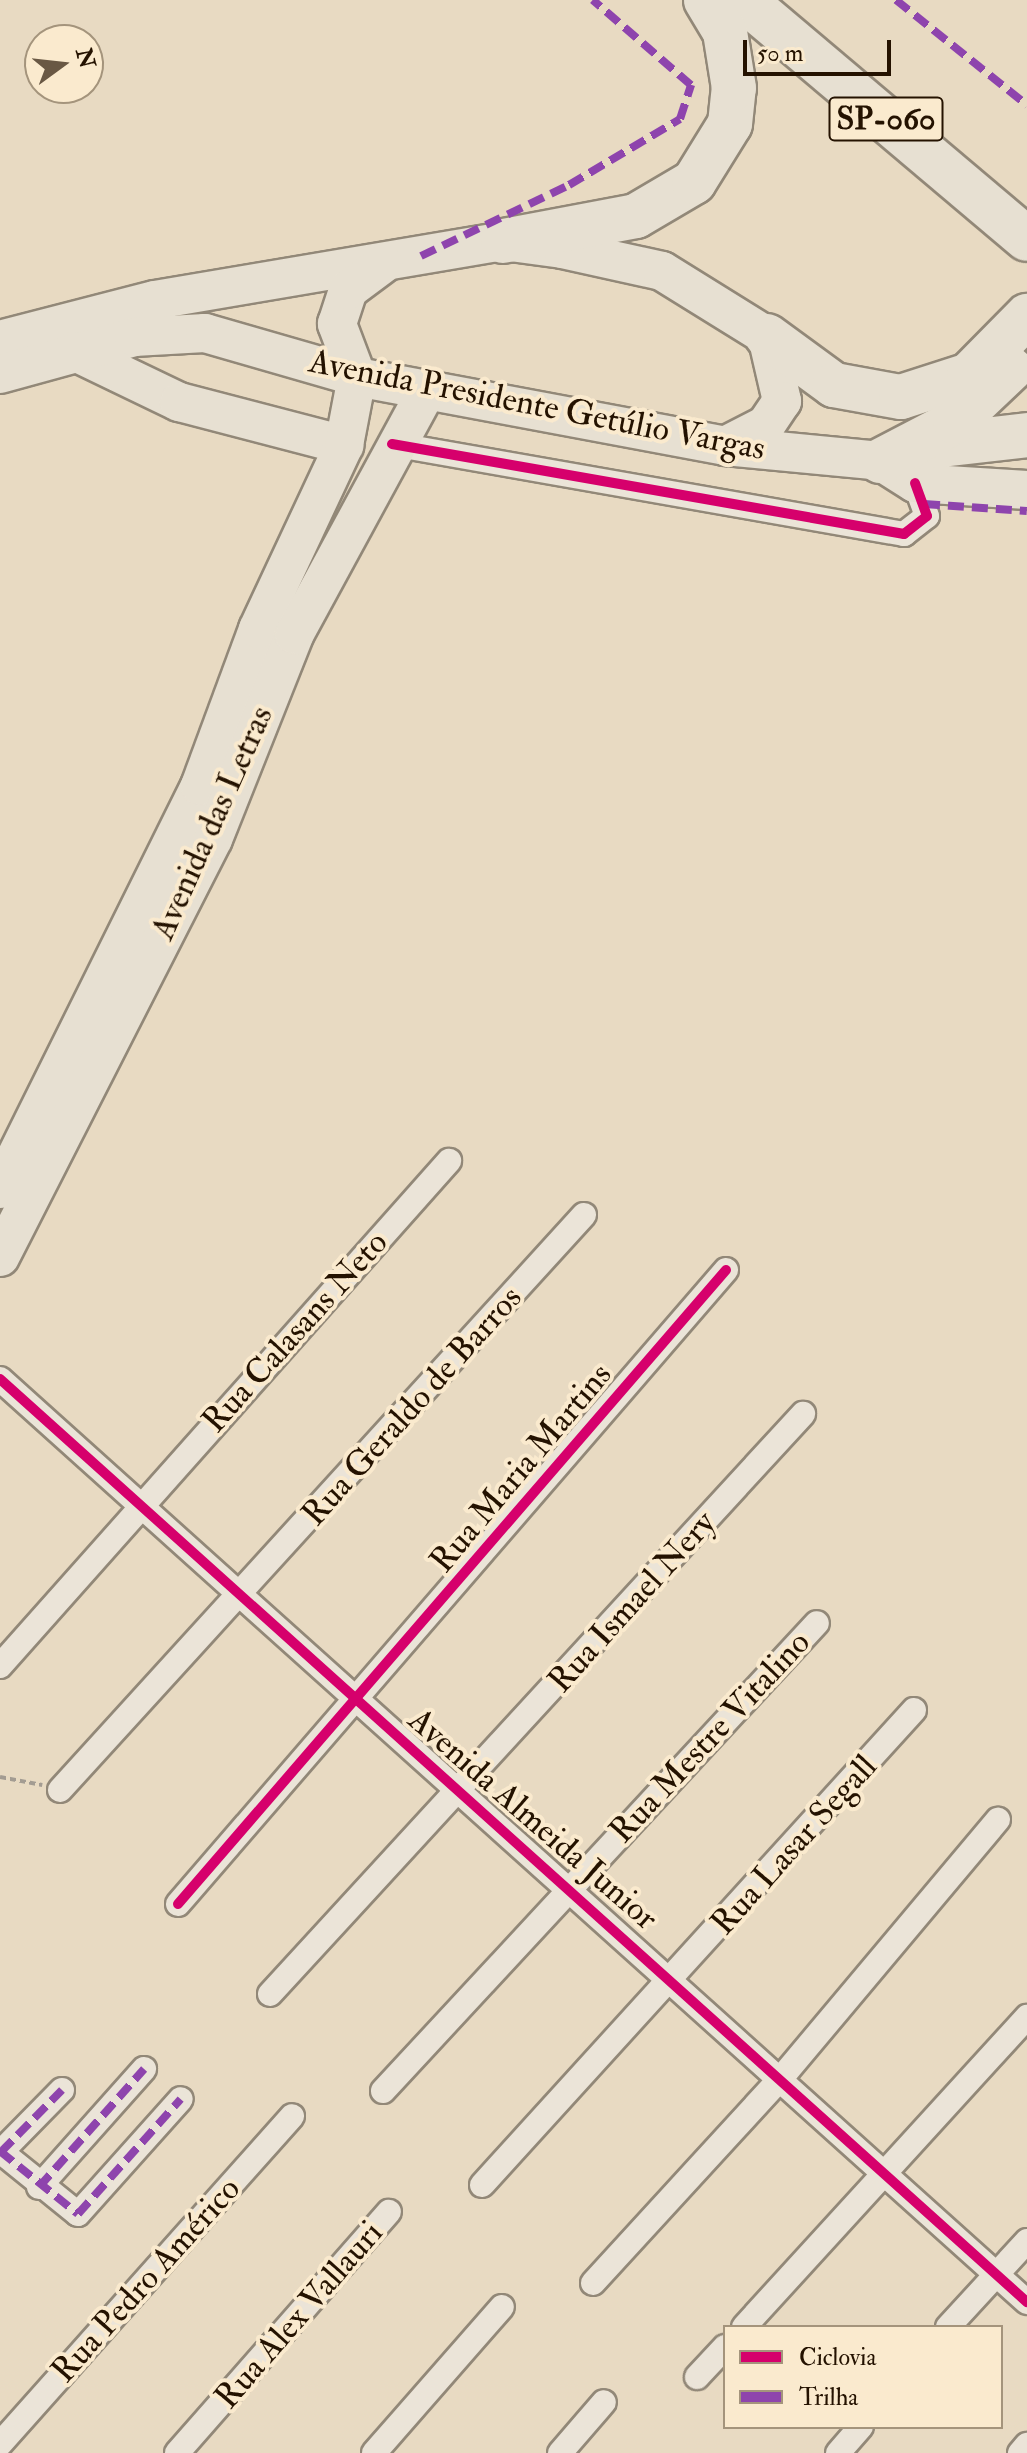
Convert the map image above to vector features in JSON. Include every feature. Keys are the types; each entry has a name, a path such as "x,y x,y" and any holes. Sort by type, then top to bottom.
{"highway":[{"path":"503,241 636,216 701,173 730,124 734,88 725,32 706,0"},
{"name":"SP-060","path":"744,0 1027,239"},
{"name":"SP-060","path":"787,0 1027,201"},
{"path":"767,336 834,385 901,397 969,375 1027,316"},
{"path":"901,464 955,422 1027,349"},
{"path":"901,464 1027,435"}],"main road":[{"path":"0,340 155,300 503,241 662,271 767,336 782,401 766,425 725,446"},
{"path":"357,377 338,332 339,312 356,281 385,263"},
{"name":"Avenida Presidente Getúlio Vargas","path":"0,374 73,351 164,333 205,333 357,377 725,446 901,464 1027,490"},
{"path":"73,351 166,398 344,445"},
{"name":"Avenida das Letras","path":"0,1189 174,844 258,629 344,445 357,377"},
{"name":"Avenida das Letras","path":"0,1257 213,839 287,648 392,444 427,390"}],"street":[{"path":"392,444 904,534 927,516 901,464"},
{"name":"Rua Calasans Neto","path":"0,1666 140,1504 449,1161"},
{"name":"Rua Geraldo de Barros","path":"60,1790 241,1597 584,1215"},
{"name":"Rua Maria Martins","path":"178,1904 726,1270"},
{"name":"Avenida Almeida Junior","path":"0,1379 891,2174 1027,2302"},
{"name":"Rua Ismael Nery","path":"270,1994 803,1414"},
{"name":"Rua Mestre Vitalino","path":"383,2091 817,1623"},
{"name":"Rua Lasar Segall","path":"482,2185 674,1981 914,1710"},
{"path":"593,2283 782,2077 998,1820"},
{"path":"746,2325 891,2174 1027,2017"},
{"path":"39,2187 144,2069"},
{"path":"62,2090 1,2151 67,2212 83,2212 181,2099"},
{"name":"Rua Pedro Américo","path":"0,2444 292,2116"},
{"name":"Rua Alex Vallauri","path":"177,2453 389,2212"},
{"path":"950,2325 1027,2241"},
{"path":"374,2453 502,2307"},
{"path":"697,2377 723,2349"},
{"path":"560,2453 604,2402"},
{"path":"838,2453 859,2429"},
{"path":"1020,2453 1027,2445"}],"path":[{"path":"0,1777 60,1790"}],"marked path":[{"path":"421,256 569,185 680,119 691,85 593,0"},
{"path":"896,0 1027,105"},
{"path":"924,504 1027,511"},
{"path":"39,2187 144,2069"},
{"path":"1,2152 62,2090"},
{"path":"0,2151 78,2214 181,2099"}],"cycle path":[{"path":"392,444 904,534 927,516 915,483"},
{"path":"178,1904 726,1270"},
{"path":"0,1379 1027,2302"}]}
